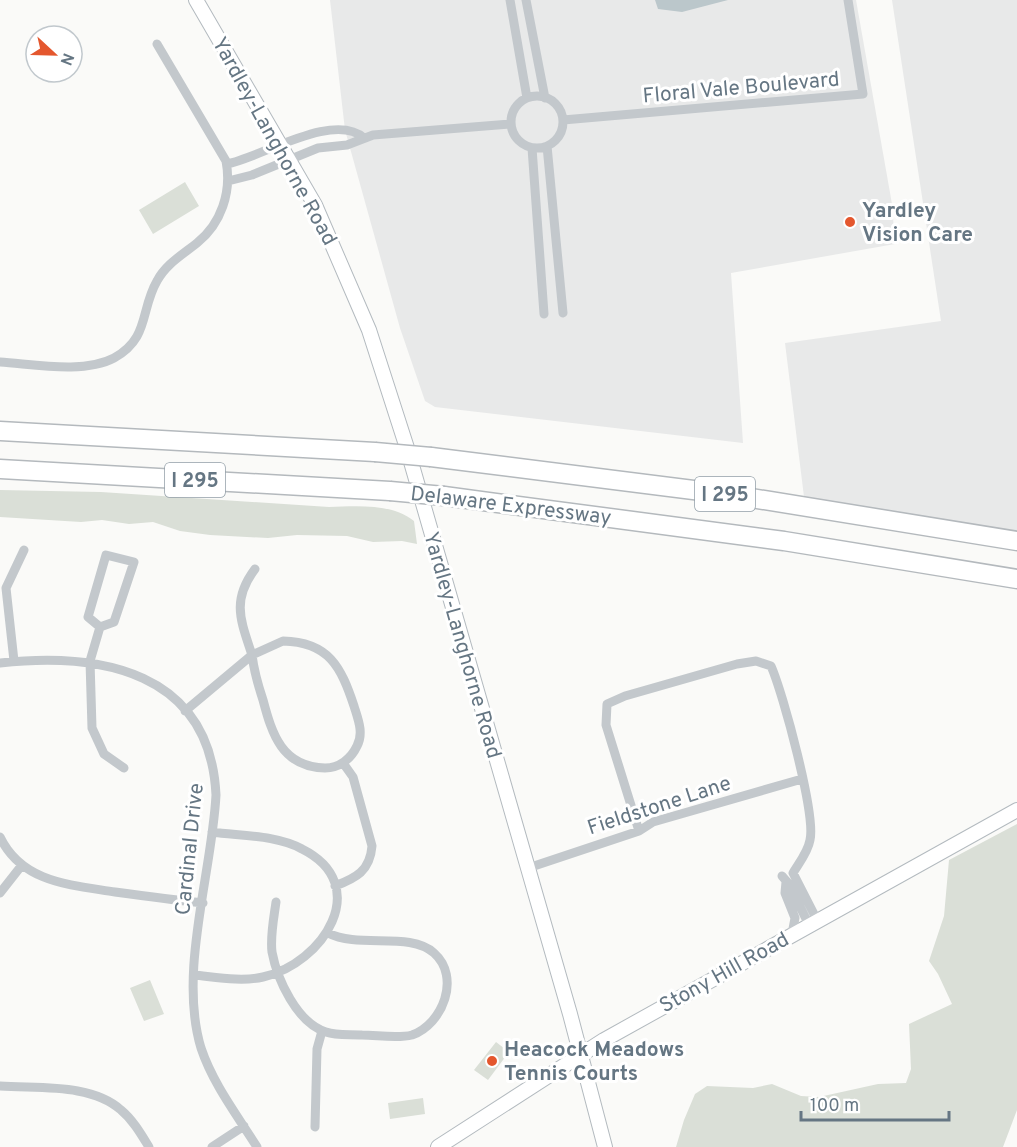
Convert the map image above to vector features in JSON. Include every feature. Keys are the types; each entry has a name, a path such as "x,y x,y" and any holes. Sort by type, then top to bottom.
{"highway":[{"name":"Delaware Expressway","path":"0,431 431,457 733,495 1017,541"},
{"name":"Delaware Expressway","path":"0,470 390,491 444,496 784,541 1017,579"}],"main road":[{"name":"Yardley-Langhorne Road","path":"196,0 291,161 349,281 395,408 582,1055 605,1147"},
{"name":"Stony Hill Road","path":"438,1147 582,1055 792,934 1017,810"}],"street":[{"path":"510,0 527,98"},
{"path":"526,0 545,98"},
{"name":"Floral Vale Boulevard","path":"562,120 863,94 848,0"},
{"path":"0,362 88,366 114,358 124,351 144,324 152,292 160,275 215,224 221,211 228,181 227,164 213,136 157,44"},
{"path":"527,98 545,98 556,105 562,120 559,136 547,146 532,148 516,138 511,124 515,108 527,98"},
{"path":"228,181 291,161 318,148 347,145 374,135 511,124"},
{"path":"227,164 258,156 281,143 314,132 345,130 357,132 364,138"},
{"path":"547,146 563,313"},
{"path":"532,148 544,314"},
{"path":"14,661 6,588 24,550"},
{"path":"106,555 134,562 114,622 100,627 88,617 106,555"},
{"path":"185,711 252,655 273,644 293,642 315,647 335,662 347,686 360,730 357,747 343,763 331,768 310,766 279,746 272,734 252,655 243,629 239,600 244,585 255,569"},
{"path":"100,627 90,661 94,735 104,754 124,768"},
{"name":"Cardinal Drive","path":"0,663 90,661 117,666 148,680 170,695 185,711 206,742 214,770 216,795 194,975 194,1007 201,1048 218,1087 257,1147"},
{"path":"639,831 606,725 607,704 624,696 737,664 756,661 771,666 779,684 802,779 811,830 810,841 793,873 813,923"},
{"path":"334,886 359,876 368,865 372,846 353,777 343,763"},
{"name":"Fieldstone Lane","path":"528,868 639,831 664,819 802,779"},
{"path":"194,975 249,978 279,972 308,955 328,933 336,908 334,886 325,868 300,847 212,832"},
{"path":"0,837 11,855 22,865 63,885 203,903"},
{"path":"0,893 22,865"},
{"path":"792,934 795,918 785,893 784,879 813,923"},
{"path":"276,902 272,951 298,1012 322,1030 333,1034 408,1036 431,1021 447,995 438,958 425,947 411,943 349,941 328,933"},
{"path":"315,1127 317,1049 322,1030"},
{"path":"0,1086 83,1092 101,1097 122,1111 149,1147"},
{"path":"212,1147 244,1126"}],"shaded area":[{"path":"330,0 856,0 892,204 895,244 731,273 743,443 435,407 425,401 400,328 345,130"},
{"path":"655,0 728,0 682,12 658,9"},
{"path":"892,0 1017,0 1017,541 805,505 785,343 941,321"},
{"path":"185,182 199,206 153,234 139,210"},
{"path":"0,490 101,492 329,507 385,508 414,521 417,544 402,541 373,542 347,536 297,535 268,538 210,535 180,531 153,522 129,524 102,520 81,522 0,517"},
{"path":"1017,824 1017,1110 1003,1147 676,1147 695,1094 707,1086 753,1088 772,1084 801,1096 819,1097 878,1084 906,1083 911,1069 909,1024 952,1004 938,974 929,961 944,916 949,860"},
{"path":"150,980 164,1014 144,1021 130,988"},
{"name":"Heacock Meadows Tennis Courts","path":"496,1042 509,1052 488,1080 474,1070"},
{"path":"423,1098 425,1114 390,1119 388,1103"}],"place":[{"name":"Yardley Vision Care","path":"850,222"},
{"name":"Heacock Meadows Tennis Courts","path":"492,1061"}]}
